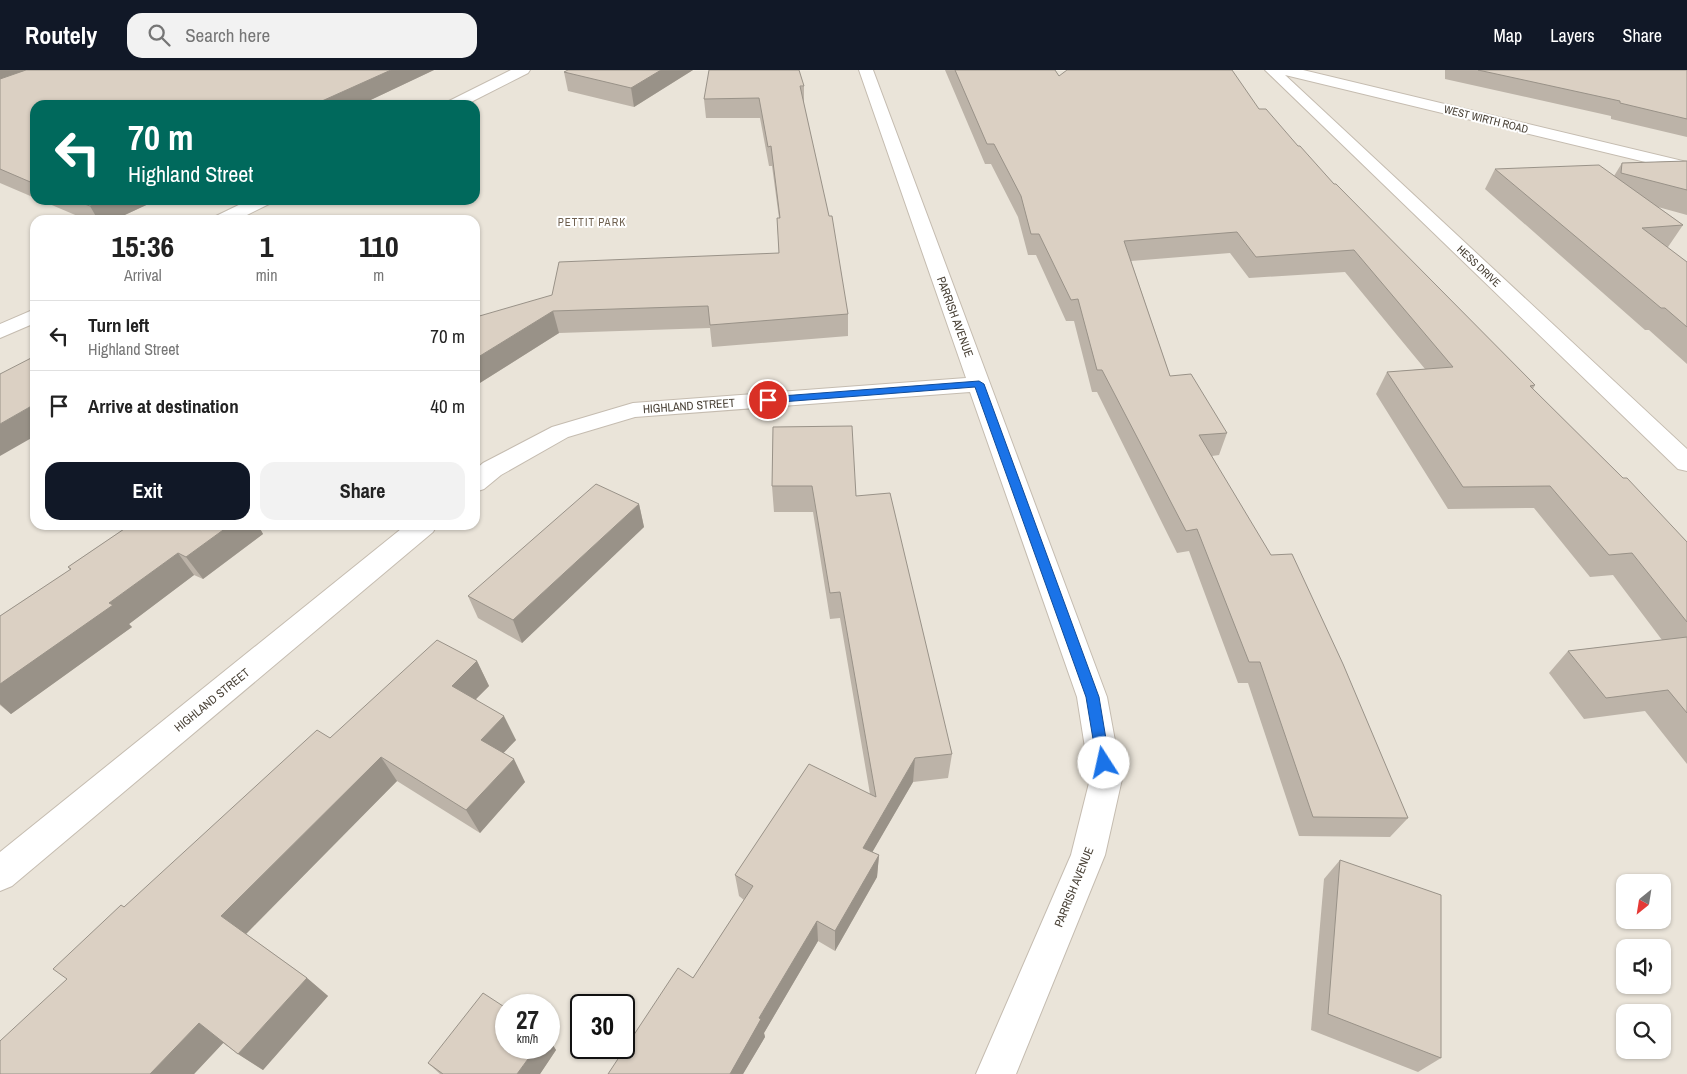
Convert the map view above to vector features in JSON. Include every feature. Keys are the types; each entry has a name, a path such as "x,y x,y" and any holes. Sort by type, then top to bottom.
{"street":[{"path":"463,100 522,70"},
{"name":"PARRISH AVENUE","path":"866,70 1092,697 1106,779 1088,855 996,1074"},
{"name":"HESS DRIVE","path":"1272,70 1687,463"},
{"name":"WEST WIRTH ROAD","path":"1285,70 1687,167"},
{"path":"234,215 253,205"},
{"path":"0,332 30,317"},
{"name":"HIGHLAND STREET","path":"480,479 492,469 560,432 633,410 979,384"},
{"name":"HIGHLAND STREET","path":"0,874 418,530"}],"shaded area":[{"path":"0,70 1612,70 1687,86 1687,1074 0,1074"}],"building":[{"path":"26,70 391,70 324,100 30,100 30,182 0,169 0,79"},
{"path":"568,70 661,70 631,88 564,72"},
{"path":"709,70 799,70 804,86 800,86 829,216 832,216 848,314 710,325 708,306 553,311 480,356 480,316 552,295 559,262 779,253 777,218 780,218 771,146 768,147 759,98 704,99"},
{"path":"955,70 1055,70 1059,76 1067,70 1232,70 1259,109 1266,109 1334,184 1535,385 1530,386 1623,478 1627,478 1687,542 1687,622 1632,553 1609,555 1550,486 1463,487 1387,372 1453,367 1354,250 1256,257 1237,232 1124,241 1170,376 1191,374 1227,433 1199,435 1271,555 1292,554 1343,664 1408,818 1313,817 1260,662 1249,662 1197,529 1186,531 1102,370 1097,370 1078,299 1071,300 1039,234 1031,234 1021,196 994,144 987,144"},
{"path":"1478,70 1687,70 1687,119 1620,103 1620,101"},
{"path":"1687,161 1687,190 1621,173 1622,163"},
{"path":"1599,165 1683,225 1642,228 1687,262 1687,327 1665,308 1661,308 1495,169"},
{"path":"30,359 30,407 0,424 0,374"},
{"path":"852,426 856,496 890,493 952,754 915,758 863,848 879,855 835,931 817,921 759,1018 761,1019 730,1074 608,1074 618,1059 635,1059 635,1033 678,968 693,978 753,886 735,875 809,764 876,797 840,592 830,593 812,486 772,486 773,427"},
{"path":"596,484 639,504 513,620 468,596"},
{"path":"123,530 223,530 186,557 178,553 109,603 113,605 0,684 0,616 71,569 68,567"},
{"path":"1687,637 1687,713 1668,690 1606,698 1568,651"},
{"path":"437,640 477,661 452,686 504,716 481,740 514,759 466,810 381,757 221,916 307,978 238,1054 199,1023 150,1074 0,1074 0,1041 67,979 53,969 121,905 124,907 317,730 330,738"},
{"path":"1340,860 1441,895 1441,1058 1328,1014"},
{"path":"483,993 495,1001 495,1059 528,1059 517,1074 443,1074 428,1063"}],"district":[{"name":"PETTIT PARK","path":"592,222"}],"route":[{"path":"768,400 979,384 1092,697 1104,763"}]}
